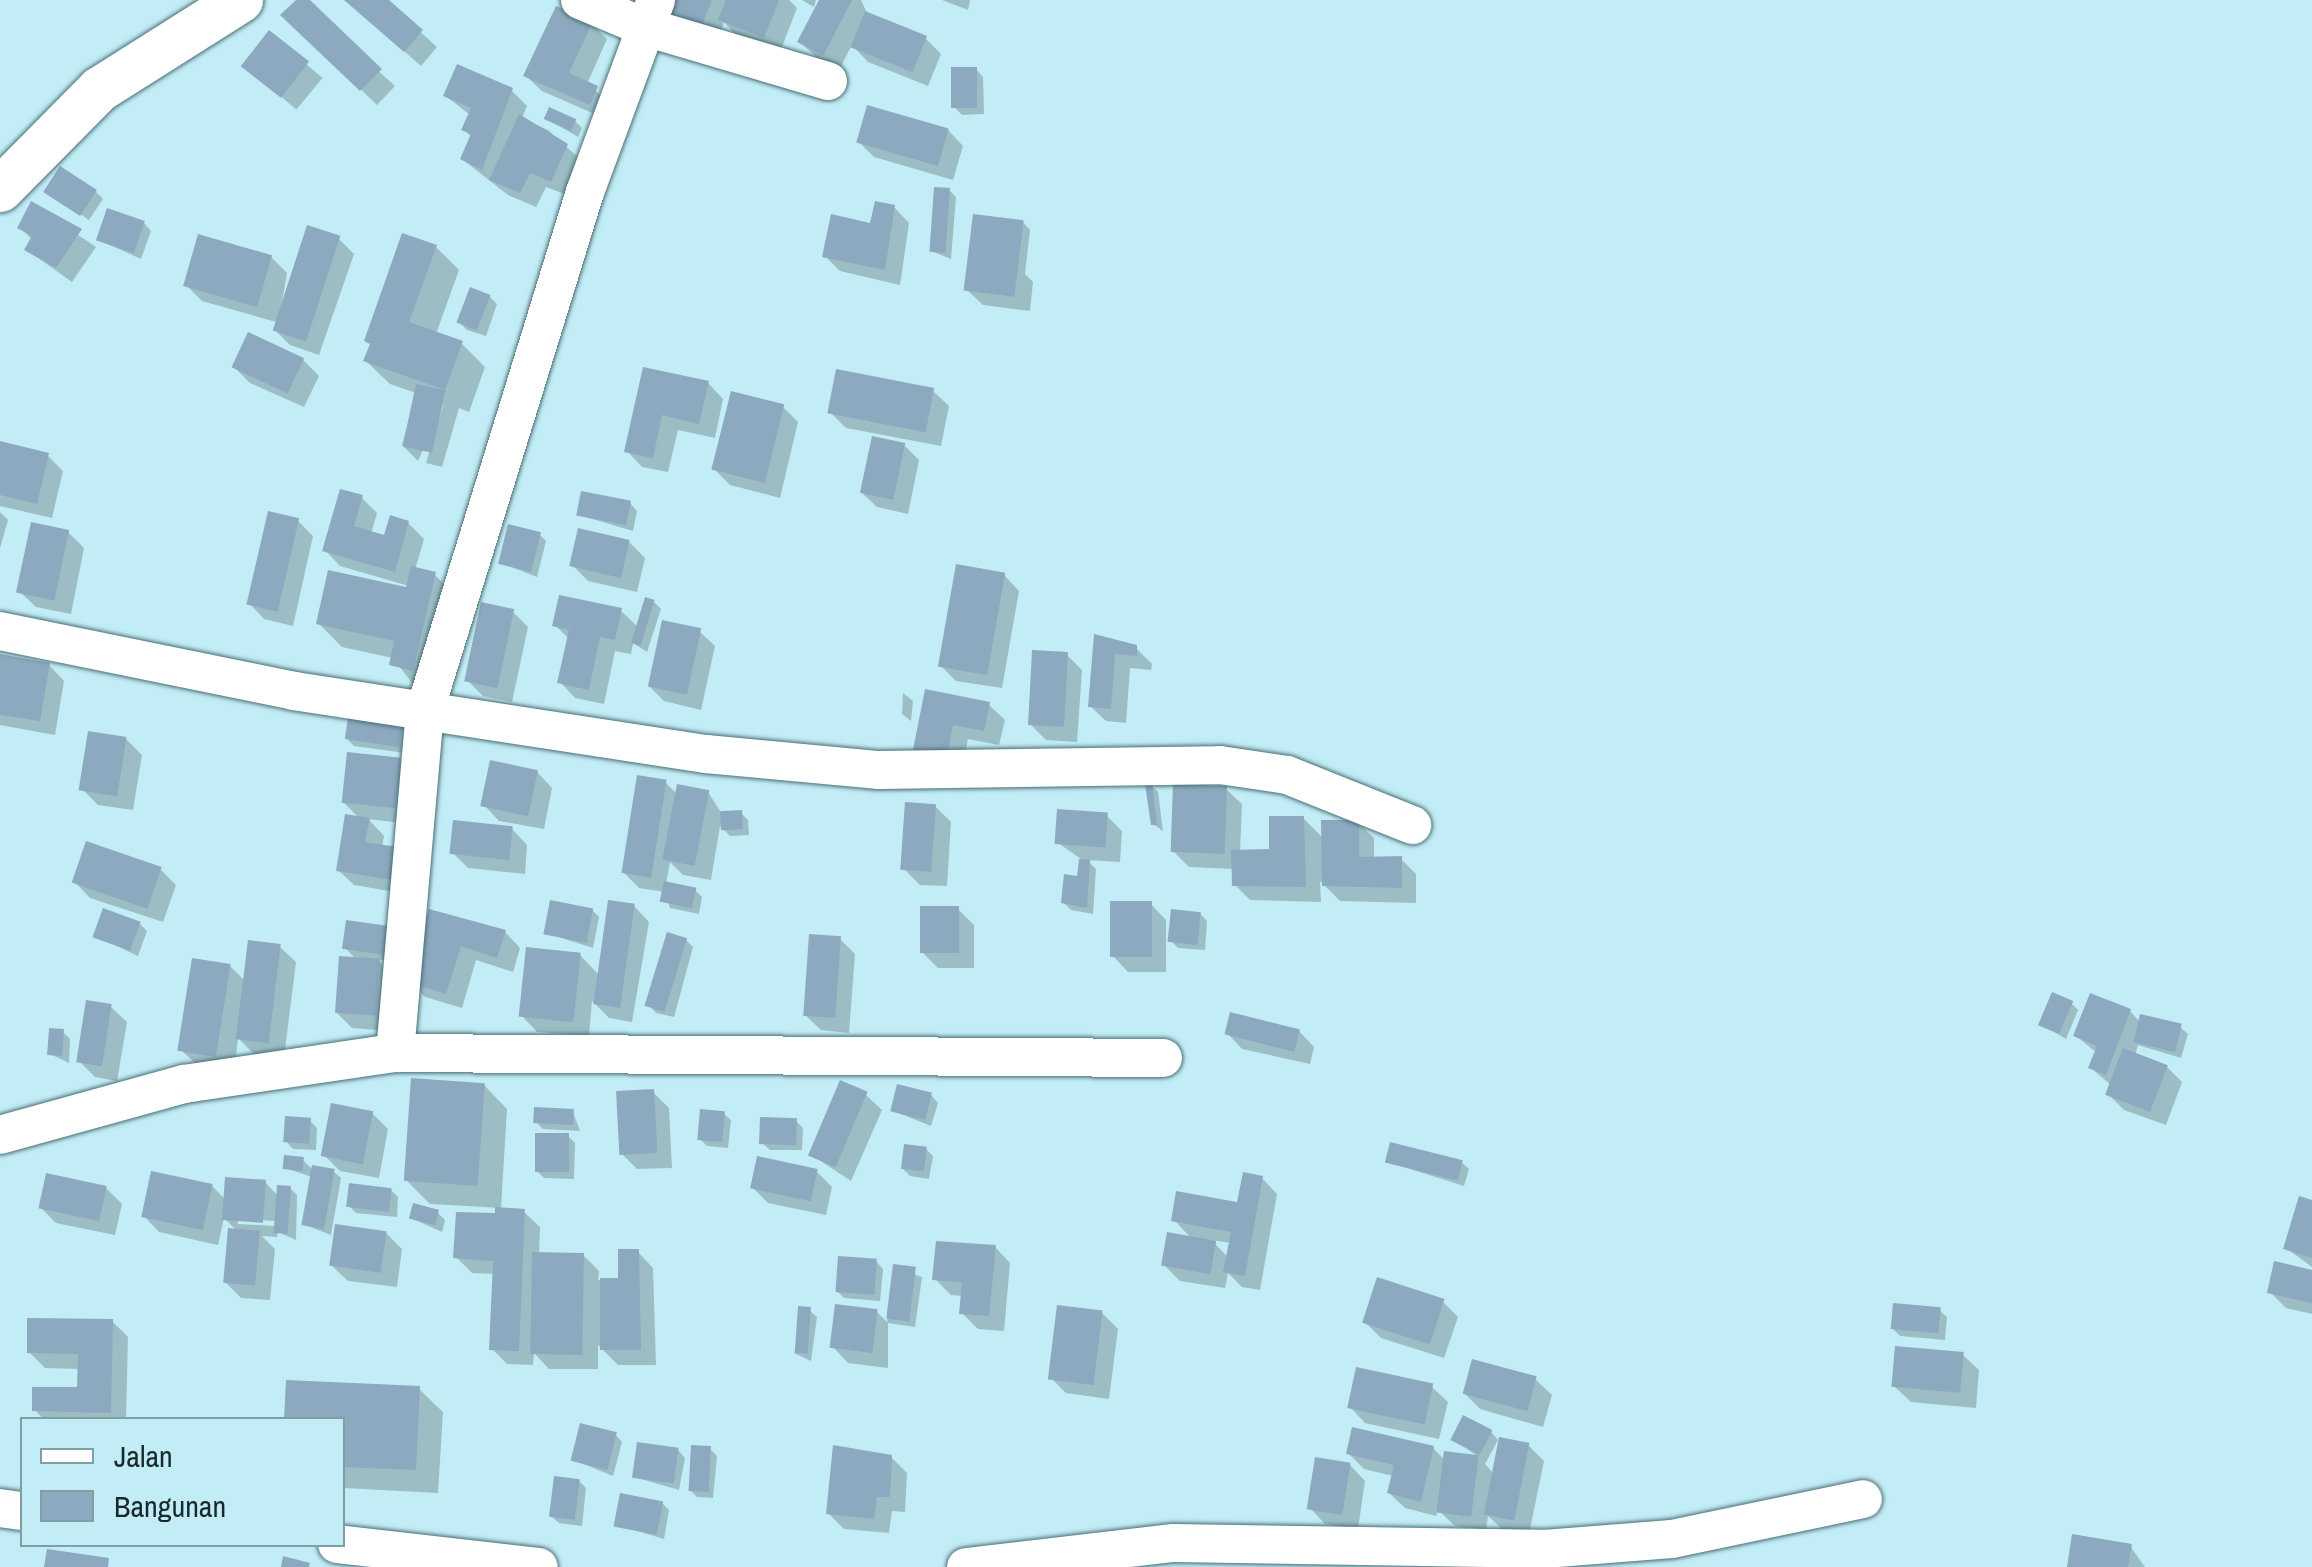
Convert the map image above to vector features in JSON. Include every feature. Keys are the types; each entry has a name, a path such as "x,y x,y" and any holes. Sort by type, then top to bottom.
{"street":[{"path":"0,189 99,90 240,0"},
{"path":"580,0 649,13 828,81"},
{"path":"395,1053 425,710 508,430 649,13"},
{"path":"0,631 425,710 706,754 879,770 1220,765 1287,775 1412,825"},
{"path":"0,1134 184,1084 395,1053 1163,1058"},
{"path":"966,1567 1174,1542 1544,1550 1672,1540 1863,1499"},
{"path":"345,1545 539,1567"}],"building":[{"path":"296,0 310,0 382,69 360,91 280,15"},
{"path":"344,0 389,0 423,30 404,52"},
{"path":"675,0 712,0 701,27 669,15"},
{"path":"726,0 779,0 764,38 718,20"},
{"path":"819,0 852,0 823,56 797,42"},
{"path":"556,6 593,21 569,73 598,86 590,105 523,76"},
{"path":"865,11 927,36 913,72 850,47"},
{"path":"269,30 309,61 281,98 241,66"},
{"path":"457,64 513,88 482,170 460,159 471,134 461,130 471,108 443,96"},
{"path":"951,67 977,67 977,108 951,108"},
{"path":"867,105 949,128 938,166 856,142"},
{"path":"549,107 576,119 571,131 544,119"},
{"path":"519,114 568,144 551,182 530,173 520,193 489,180"},
{"path":"60,166 97,190 80,216 43,192"},
{"path":"934,187 950,188 945,253 929,252"},
{"path":"31,201 82,229 56,268 24,250 32,236 17,228"},
{"path":"875,201 895,205 885,270 822,257 831,214 870,223"},
{"path":"107,208 145,221 134,253 96,240"},
{"path":"973,214 1024,220 1014,297 964,290"},
{"path":"307,225 340,236 306,341 273,331"},
{"path":"402,233 437,245 409,322 463,341 445,390 363,361 370,344 364,341"},
{"path":"198,234 272,255 257,307 183,286"},
{"path":"470,287 491,295 477,330 456,322"},
{"path":"248,332 304,358 288,394 232,367"},
{"path":"643,367 709,381 699,424 662,415 653,458 624,452"},
{"path":"836,369 934,388 926,432 827,413"},
{"path":"416,384 445,390 432,453 403,447"},
{"path":"731,391 784,404 765,483 711,470"},
{"path":"872,436 905,443 893,500 860,493"},
{"path":"0,441 49,453 37,504 0,495"},
{"path":"340,489 363,495 354,526 384,535 390,515 409,521 395,572 322,551"},
{"path":"581,491 631,501 626,525 576,516"},
{"path":"268,511 299,518 278,612 246,605"},
{"path":"31,522 69,530 54,601 16,592"},
{"path":"508,524 541,532 531,572 498,564"},
{"path":"578,528 630,540 621,578 569,566"},
{"path":"956,564 1005,573 987,675 938,666"},
{"path":"411,566 436,572 413,671 389,665 394,641 316,624 328,570 406,587"},
{"path":"559,595 622,608 615,640 600,637 589,690 557,683 569,630 552,626"},
{"path":"645,597 655,600 641,646 631,643"},
{"path":"481,602 514,609 497,688 464,681"},
{"path":"662,620 701,628 687,695 648,687"},
{"path":"1094,634 1137,645 1137,656 1115,654 1111,709 1088,707"},
{"path":"1032,650 1068,652 1064,727 1028,725"},
{"path":"0,654 50,663 40,721 0,715"},
{"path":"925,689 990,702 984,731 953,725 947,756 913,750"},
{"path":"349,712 403,721 399,747 345,739"},
{"path":"88,731 127,737 117,796 79,790"},
{"path":"347,752 401,758 395,808 342,803"},
{"path":"490,760 538,770 528,816 480,806"},
{"path":"637,775 667,780 651,877 622,873"},
{"path":"1152,782 1157,825 1151,825 1145,784"},
{"path":"677,784 709,790 695,866 662,860"},
{"path":"1173,784 1227,786 1225,854 1171,852"},
{"path":"905,802 936,804 931,872 900,870"},
{"path":"1057,809 1108,813 1105,847 1055,844"},
{"path":"742,810 743,829 721,830 720,811"},
{"path":"345,814 370,818 365,842 404,848 398,881 336,871"},
{"path":"1269,816 1304,816 1306,887 1232,886 1231,850 1269,849"},
{"path":"453,820 513,826 509,860 449,854"},
{"path":"1321,820 1359,820 1359,857 1402,856 1402,888 1322,886"},
{"path":"86,841 162,867 147,909 72,883"},
{"path":"1079,859 1090,860 1087,908 1061,903 1064,874 1077,876"},
{"path":"664,881 696,888 692,908 660,902"},
{"path":"550,900 593,908 587,943 543,934"},
{"path":"608,900 635,904 620,1008 593,1004"},
{"path":"1110,901 1152,901 1152,957 1110,957"},
{"path":"920,906 959,906 959,953 920,953"},
{"path":"103,908 141,922 130,951 92,937"},
{"path":"429,909 506,930 497,958 461,946 446,994 407,982"},
{"path":"1171,909 1201,912 1197,945 1168,942"},
{"path":"346,920 394,927 389,955 342,949"},
{"path":"667,932 687,938 665,1012 644,1006"},
{"path":"809,934 841,936 835,1018 803,1016"},
{"path":"248,940 281,944 269,1043 236,1039"},
{"path":"526,947 581,953 573,1022 519,1017"},
{"path":"339,956 380,959 376,1016 335,1013"},
{"path":"192,958 231,964 216,1057 177,1051"},
{"path":"2052,992 2073,1001 2059,1034 2038,1025"},
{"path":"2090,993 2131,1009 2106,1075 2088,1068 2097,1046 2073,1036"},
{"path":"86,1000 112,1004 102,1066 76,1062"},
{"path":"1230,1012 1300,1029 1294,1052 1224,1034"},
{"path":"2140,1014 2182,1024 2175,1052 2133,1042"},
{"path":"49,1028 64,1029 62,1056 47,1055"},
{"path":"2123,1048 2168,1065 2150,1112 2105,1095"},
{"path":"411,1078 485,1083 478,1186 404,1181"},
{"path":"840,1080 868,1092 836,1167 808,1155"},
{"path":"897,1084 932,1093 925,1120 890,1111"},
{"path":"654,1089 657,1153 619,1155 616,1091"},
{"path":"331,1103 373,1111 363,1164 321,1156"},
{"path":"534,1107 574,1109 573,1125 533,1123"},
{"path":"700,1109 725,1111 722,1142 697,1140"},
{"path":"285,1116 311,1118 309,1144 283,1142"},
{"path":"760,1117 797,1118 796,1145 759,1144"},
{"path":"535,1133 569,1133 569,1172 535,1172"},
{"path":"1390,1142 1463,1160 1458,1181 1385,1162"},
{"path":"904,1144 927,1147 924,1172 901,1169"},
{"path":"284,1155 304,1157 302,1171 283,1169"},
{"path":"757,1156 818,1169 811,1201 750,1188"},
{"path":"312,1165 335,1169 324,1229 301,1225"},
{"path":"151,1171 213,1184 203,1230 141,1217"},
{"path":"1243,1172 1263,1176 1245,1276 1223,1272 1231,1232 1171,1221 1176,1191 1237,1202"},
{"path":"46,1173 107,1186 99,1221 39,1208"},
{"path":"225,1177 266,1180 263,1223 222,1220"},
{"path":"349,1183 392,1188 389,1212 346,1207"},
{"path":"277,1185 291,1186 288,1234 274,1233"},
{"path":"2299,1196 2312,1200 2312,1258 2283,1249"},
{"path":"413,1203 439,1210 435,1225 409,1218"},
{"path":"495,1207 525,1209 519,1351 489,1350 493,1261 453,1258 456,1212 495,1213"},
{"path":"335,1224 386,1231 381,1273 329,1266"},
{"path":"228,1228 260,1231 255,1286 223,1283"},
{"path":"1167,1232 1216,1241 1210,1274 1161,1265"},
{"path":"936,1241 996,1245 989,1316 959,1314 962,1282 932,1280"},
{"path":"618,1249 639,1249 641,1350 600,1350 600,1278 618,1278"},
{"path":"532,1252 584,1253 582,1355 530,1354"},
{"path":"838,1256 877,1259 874,1295 835,1292"},
{"path":"2274,1261 2312,1270 2312,1303 2267,1293"},
{"path":"893,1264 916,1267 909,1321 886,1319"},
{"path":"1377,1277 1445,1299 1430,1345 1362,1323"},
{"path":"1893,1303 1941,1307 1939,1333 1891,1329"},
{"path":"835,1304 878,1309 872,1353 830,1348"},
{"path":"1057,1305 1103,1311 1094,1385 1048,1379"},
{"path":"798,1306 811,1307 808,1354 795,1353"},
{"path":"27,1318 113,1319 111,1413 32,1411 32,1387 77,1387 78,1354 27,1353"},
{"path":"1895,1346 1964,1352 1960,1393 1891,1387"},
{"path":"1472,1359 1537,1376 1527,1411 1463,1394"},
{"path":"1356,1367 1433,1383 1425,1425 1347,1408"},
{"path":"286,1380 420,1386 416,1470 345,1467 345,1417 284,1417"},
{"path":"1463,1415 1492,1430 1480,1455 1450,1440"},
{"path":"580,1423 617,1432 607,1470 571,1461"},
{"path":"1352,1427 1434,1446 1421,1502 1387,1493 1394,1465 1346,1454"},
{"path":"1499,1437 1529,1443 1514,1520 1484,1515"},
{"path":"637,1442 679,1448 674,1483 632,1478"},
{"path":"691,1445 711,1446 709,1492 689,1491"},
{"path":"833,1445 892,1455 890,1497 877,1497 874,1519 826,1514"},
{"path":"1444,1451 1479,1455 1471,1517 1436,1513"},
{"path":"1315,1457 1351,1463 1342,1515 1307,1509"},
{"path":"554,1476 580,1479 575,1520 549,1517"},
{"path":"620,1493 663,1501 657,1535 614,1526"},
{"path":"2072,1534 2132,1544 2128,1567 2067,1567"},
{"path":"47,1549 109,1558 108,1567 44,1567"},
{"path":"283,1556 310,1563 309,1567 281,1567"}]}
